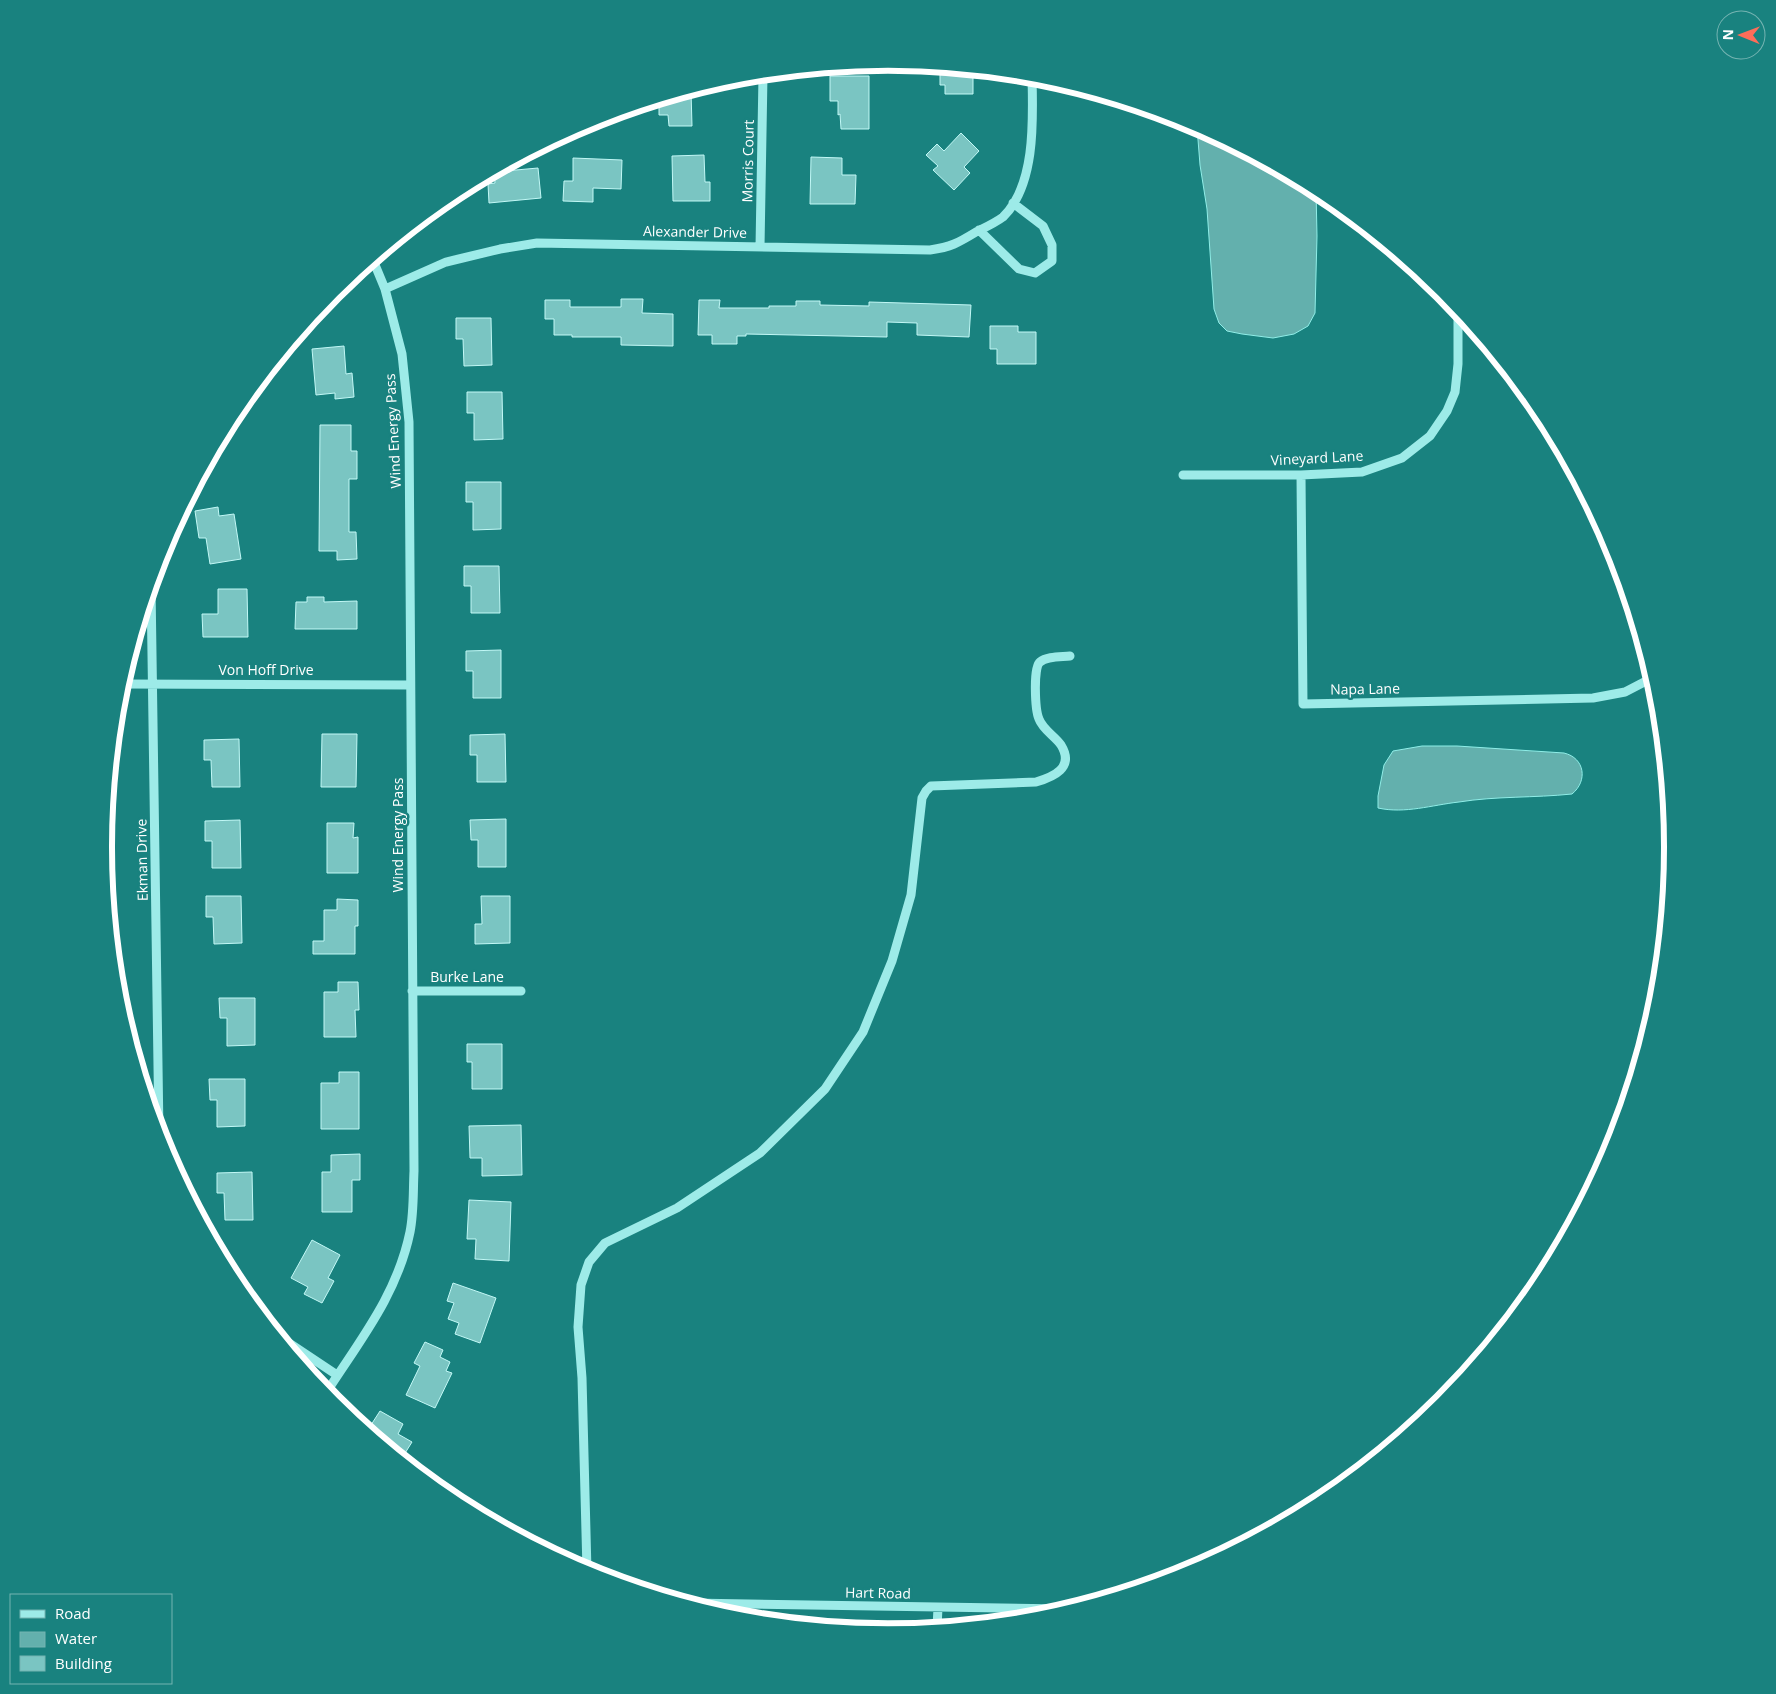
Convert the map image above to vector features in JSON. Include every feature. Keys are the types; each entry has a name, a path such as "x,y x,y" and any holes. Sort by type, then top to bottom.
{"street":[{"name":"Morris Court","path":"760,247 763,82"},
{"path":"980,230 1019,269 1035,273 1052,262 1052,245 1043,226 1013,203 1029,166 1033,108 1032,85"},
{"name":"Alexander Drive","path":"385,289 446,262 473,254 537,243 930,250 950,247 1003,216 1013,203"},
{"name":"Wind Energy Pass","path":"330,1386 373,1322 392,1288 410,1231 414,1171 409,422 402,354 385,289 375,266"},
{"name":"Vineyard Lane","path":"1183,475 1301,475 1362,472 1402,458 1430,436 1447,411 1455,392 1458,364 1458,321"},
{"name":"Napa Lane","path":"1301,475 1303,704 1593,698 1625,692 1645,681"},
{"name":"Ekman Drive","path":"152,603 159,1111"},
{"path":"587,1562 582,1378 578,1328 581,1285 589,1262 605,1243 677,1208 760,1153 825,1090 863,1032 892,961 911,895 922,798 931,786 1036,782 1051,778 1059,773 1064,764 1065,755 1061,745 1039,719 1036,703 1036,670 1040,661 1070,656"},
{"name":"Von Hoff Drive","path":"130,684 410,685"},
{"name":"Burke Lane","path":"412,991 521,991"},
{"path":"297,1348 337,1375"},
{"name":"Hart Road","path":"718,1604 1034,1609"},
{"path":"937,1621 938,1608"}],"water":[{"path":"1198,136 1276,175 1316,200 1315,313 1308,326 1294,334 1273,338 1227,331 1219,323 1214,309 1207,209"},
{"path":"1422,746 1457,746 1564,753 1571,756 1580,765 1582,777 1577,789 1572,794 1473,800 1408,810 1378,808 1378,796 1384,765 1393,751"}],"building":[{"path":"940,73 973,76 973,94 945,94 945,85 940,85"},
{"path":"830,76 869,76 869,129 841,129 838,101 830,101"},
{"path":"691,97 692,126 669,126 668,115 659,115 659,106"},
{"path":"961,133 979,151 964,167 970,173 954,190 933,170 938,166 926,155 937,144 944,151"},
{"path":"704,155 705,182 710,182 710,201 673,201 672,156"},
{"path":"811,157 842,158 842,175 856,175 855,204 810,204"},
{"path":"573,158 622,160 621,189 593,188 593,202 563,201 564,181 573,181"},
{"path":"538,168 541,198 489,203 488,184 495,183 495,178 508,171"},
{"path":"621,299 643,299 642,313 673,314 673,346 621,345 621,337 554,335 554,319 545,319 545,300 570,300 570,307 621,307"},
{"path":"699,300 720,300 719,308 796,306 796,301 820,301 820,305 869,306 869,302 971,305 969,337 917,335 917,323 887,322 887,337 746,334 746,336 737,336 737,344 712,344 712,335 698,335"},
{"path":"456,318 491,318 492,365 464,366 463,339 456,339"},
{"path":"990,326 1018,326 1018,332 1036,332 1036,364 997,364 997,349 990,349"},
{"path":"344,346 346,374 352,373 354,397 335,399 335,393 316,395 312,349"},
{"path":"467,392 502,392 503,439 474,440 474,413 467,413"},
{"path":"320,425 351,425 351,451 357,451 357,479 349,479 349,532 356,532 357,559 337,560 337,551 319,551"},
{"path":"466,482 501,482 501,529 473,530 473,502 466,502"},
{"path":"218,507 219,516 234,514 241,559 210,564 206,538 199,538 195,511"},
{"path":"464,566 499,566 500,613 471,613 471,586 464,586"},
{"path":"218,589 247,589 248,637 203,637 202,614 218,614"},
{"path":"307,597 324,597 324,602 357,601 357,629 295,629 296,602 307,602"},
{"path":"501,650 501,698 473,698 473,671 466,671 466,651"},
{"path":"322,734 357,734 356,787 321,787"},
{"path":"505,734 506,782 477,782 477,755 470,755 470,735"},
{"path":"239,739 240,787 212,787 211,760 204,760 204,740"},
{"path":"506,819 506,867 478,867 478,840 471,840 470,820"},
{"path":"240,820 241,868 212,868 212,841 205,841 205,821"},
{"path":"327,823 354,823 353,838 358,837 358,873 327,873"},
{"path":"206,896 241,896 242,943 214,944 213,917 206,917"},
{"path":"481,896 510,896 510,943 475,944 475,924 482,924"},
{"path":"337,899 358,900 358,926 355,926 355,954 313,954 313,941 324,941 324,910 337,910"},
{"path":"338,982 358,982 359,1010 355,1010 356,1037 324,1037 324,992 338,992"},
{"path":"219,998 255,998 255,1045 227,1046 227,1018 220,1018"},
{"path":"467,1044 502,1044 502,1089 472,1089 472,1062 467,1062"},
{"path":"339,1072 359,1072 359,1129 321,1129 321,1083 339,1083"},
{"path":"209,1079 245,1079 245,1126 217,1127 217,1100 210,1100"},
{"path":"521,1125 522,1175 482,1176 482,1158 470,1158 469,1126"},
{"path":"360,1154 360,1180 352,1180 352,1212 322,1212 322,1172 331,1172 331,1155"},
{"path":"252,1172 253,1220 225,1220 224,1193 217,1193 217,1173"},
{"path":"469,1200 511,1202 509,1261 475,1259 476,1239 467,1239"},
{"path":"312,1240 340,1255 328,1278 334,1281 322,1303 304,1294 308,1287 291,1278"},
{"path":"453,1283 496,1298 480,1343 455,1334 459,1323 448,1319 454,1303 447,1301"},
{"path":"425,1342 443,1350 440,1357 450,1362 446,1371 452,1373 435,1408 406,1395 420,1366 414,1363"},
{"path":"380,1411 403,1424 398,1434 412,1442 405,1453 371,1425"}]}
